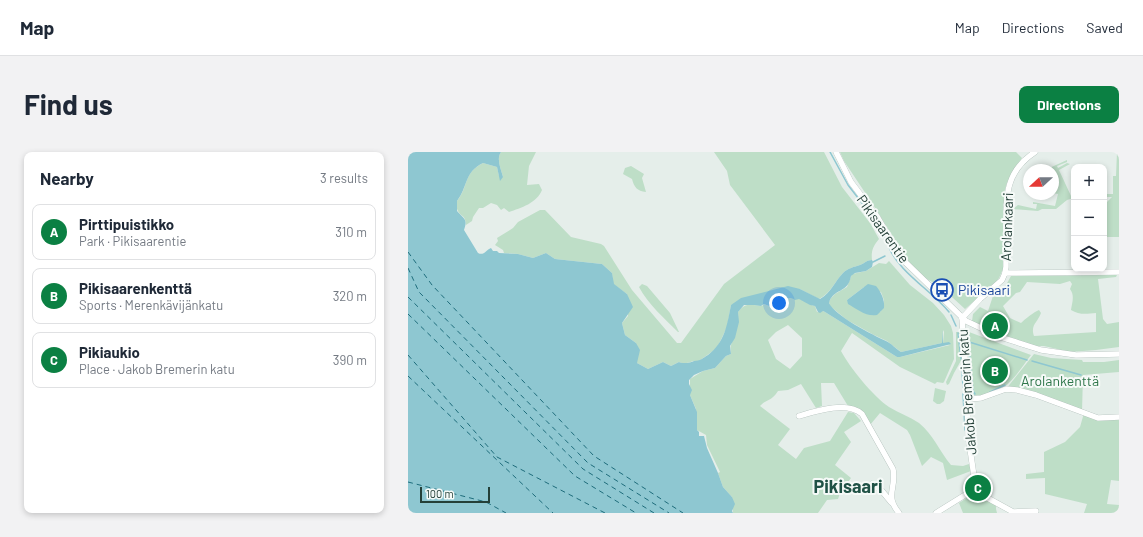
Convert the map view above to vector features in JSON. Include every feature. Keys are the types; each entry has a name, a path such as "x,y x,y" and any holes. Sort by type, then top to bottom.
{"street":[{"name":"Pikisaarentie","path":"836,152 851,182 878,218 901,258 962,318 1000,337 1041,350 1076,355 1103,356 1119,354"},
{"name":"Arolankaari","path":"962,318 974,304 1002,280 1006,273 1006,196 1013,175 1025,159 1035,152"},
{"path":"1006,273 1119,272"},
{"name":"Jakob Bremerin katu","path":"962,318 969,446 975,483 973,490"},
{"path":"967,398 981,398 1006,389 1017,390 1036,395 1098,418 1119,417"},
{"path":"799,416 824,410 844,408 854,409 862,414 893,469 894,476 891,498 892,503"},
{"path":"872,484 886,495 899,513"},
{"path":"936,513 973,490 1013,512 1036,511"}],"green space":[{"path":"501,152 536,152 529,166 527,185 539,184 542,190 540,195 533,202 509,212 504,208 501,210 497,205 491,203 483,208 479,208 472,221 466,225 464,218 457,210 457,201 469,175 483,163 497,167 499,176 503,177 499,161"},
{"path":"714,152 824,152 842,187 870,223 879,239 873,249 872,260 845,271 827,294 819,299 800,289 731,305 727,327 717,348 699,361 686,363 679,362 671,366 663,362 648,369 637,363 636,343 625,335 622,323 628,316 627,294 613,284 612,273 602,264 555,259 546,253 533,258 518,254 504,253 503,250 495,245 498,241 497,238 513,228 518,222 540,210 545,210 571,237 604,246 632,290 677,343 681,343 724,284 775,245 730,185 727,171"},
{"path":"840,152 1016,152 1022,158 1007,183 1004,193 1004,267 996,282 965,309 941,287 925,278 908,261 844,161"},
{"path":"1117,152 1119,152 1119,237 1107,237 1107,202 1112,197 1107,197 1107,194 1113,194 1113,176 1116,176"},
{"path":"1067,160 1067,162 1059,165 1058,164"},
{"path":"1067,163 1070,164 1059,170 1059,167"},
{"path":"631,166 644,174 642,178 646,192 638,190 632,179 623,174 625,168"},
{"path":"1059,170 1071,199 1067,200 1056,209 1042,209 1038,211 1013,209 1018,205 1036,209 1037,204 1033,204 1033,202 1055,206 1056,200 1059,200"},
{"path":"889,261 910,285 933,303 944,315 951,326 953,333 954,359 944,382 937,382 935,384 900,367 852,333 841,351 856,373 876,396 889,407 916,421 924,427 951,465 963,466 969,464 971,471 947,480 943,463 931,457 922,466 907,430 880,413 870,425 858,409 848,406 834,383 821,383 822,406 816,408 801,384 788,390 778,391 771,399 764,402 760,406 790,429 778,445 796,459 804,448 830,441 848,412 854,413 861,421 844,432 851,442 835,465 851,478 840,493 838,499 827,500 818,513 733,513 732,497 723,487 718,473 720,472 707,445 706,435 697,430 696,409 690,395 690,379 703,371 715,368 726,356 731,354 731,346 737,325 738,312 743,307 746,305 762,306 764,304 769,306 772,303 791,296 815,306 817,312 825,312 897,357 950,345 943,343 943,330 942,343 901,352 887,341 847,320 830,306 829,302 831,298 847,287 852,274 866,271 879,263 886,264","holes":["864,287 881,292 884,300 884,307 880,312 847,300","788,325 802,338 802,356 790,369 776,359 768,340 776,332"]},
{"path":"1117,275 1116,277 1098,279 1103,319 1107,324 1119,322 1119,347 1070,352 1044,346 1036,346 1000,334 972,321 973,314 980,307 988,311 993,296 1006,285 1011,276","holes":["1070,281 1072,284 1070,289 1073,297 1071,310 1086,314 1096,313 1096,332 1034,336 1033,329 1041,313 1039,310 1021,323 1010,318 1003,306 1016,293 1020,292 1027,282 1060,284"]},
{"path":"642,284 647,286 670,313 679,332 647,299 639,287"},
{"path":"967,331 1031,355 1014,377 1003,388 977,397 971,395 965,333"},
{"path":"956,332 960,333 963,357 949,384 947,385 946,382 956,361"},
{"name":"Arolankenttä","path":"1034,354 1051,358 1082,360 1083,362 1119,360 1119,372 1083,375 1082,412 1036,395 1006,389"},
{"path":"935,388 946,391 944,401 940,404 933,401"},
{"path":"1084,413 1098,418 1119,417 1119,481 1111,480 1107,504 1119,505 1119,513 1084,513 1087,504 1045,494 1045,478 1026,479 1026,474 1044,472 1044,452 1065,442 1080,427"},
{"path":"973,494 976,494 980,501 986,500 996,505 997,513 963,513 959,503"}],"water":[{"path":"408,152 501,152 499,161 503,177 500,181 497,167 483,163 469,175 457,201 457,211 466,224 464,230 478,253 483,253 491,248 493,251 497,251 499,253 518,254 533,258 546,253 555,259 602,264 612,273 614,284 627,294 633,307 622,323 625,335 636,343 640,350 637,363 648,369 663,362 671,366 679,362 686,363 698,360 708,355 714,350 722,339 731,305 741,298 788,286 800,289 820,299 827,294 845,271 870,260 873,262 872,267 866,271 855,273 851,276 847,286 831,298 829,303 833,308 846,319 888,342 901,352 942,343 943,330 943,343 949,342 951,344 897,357 825,312 818,312 815,306 799,299 795,300 792,298 787,298 772,303 769,306 764,304 761,306 744,305 738,312 739,322 735,338 730,346 731,354 726,356 715,368 694,375 689,380 692,390 690,395 697,412 697,430 699,432 699,436 704,436 707,448 723,487 732,497 735,504 732,511 733,513 408,513"},
{"path":"868,284 876,286 883,299 884,308 877,315 865,314 848,304 847,300"}],"waterway":[{"path":"830,152 848,185 872,216 884,237"},
{"path":"888,245 899,264 949,312"},
{"path":"873,262 885,256"},
{"path":"951,315 956,326"},
{"path":"958,333 961,359"},
{"path":"969,336 968,340 973,391 975,394"},
{"path":"966,341 1027,360"},
{"path":"1032,361 1081,375"},
{"path":"962,371 963,387"},
{"path":"990,392 1005,385"},
{"path":"963,394 965,430"}],"ferry route":[{"path":"408,252 432,285 594,456 683,513"},
{"path":"408,268 419,292 588,463 669,513"},
{"path":"408,297 583,469 654,513"},
{"path":"408,314 575,476 636,513"},
{"path":"408,355 497,457 605,513"},
{"path":"408,376 553,513"},
{"path":"408,482 486,502 506,513"}],"place":[{"name":"Pikisaari","path":"942,290"},
{"name":"Pirttipuistikko","path":"995,326"},
{"name":"Pikisaarenkenttä","path":"995,371"},
{"name":"Pikiaukio","path":"978,488"}],"district":[{"name":"Pikisaari","path":"848,487"}]}
